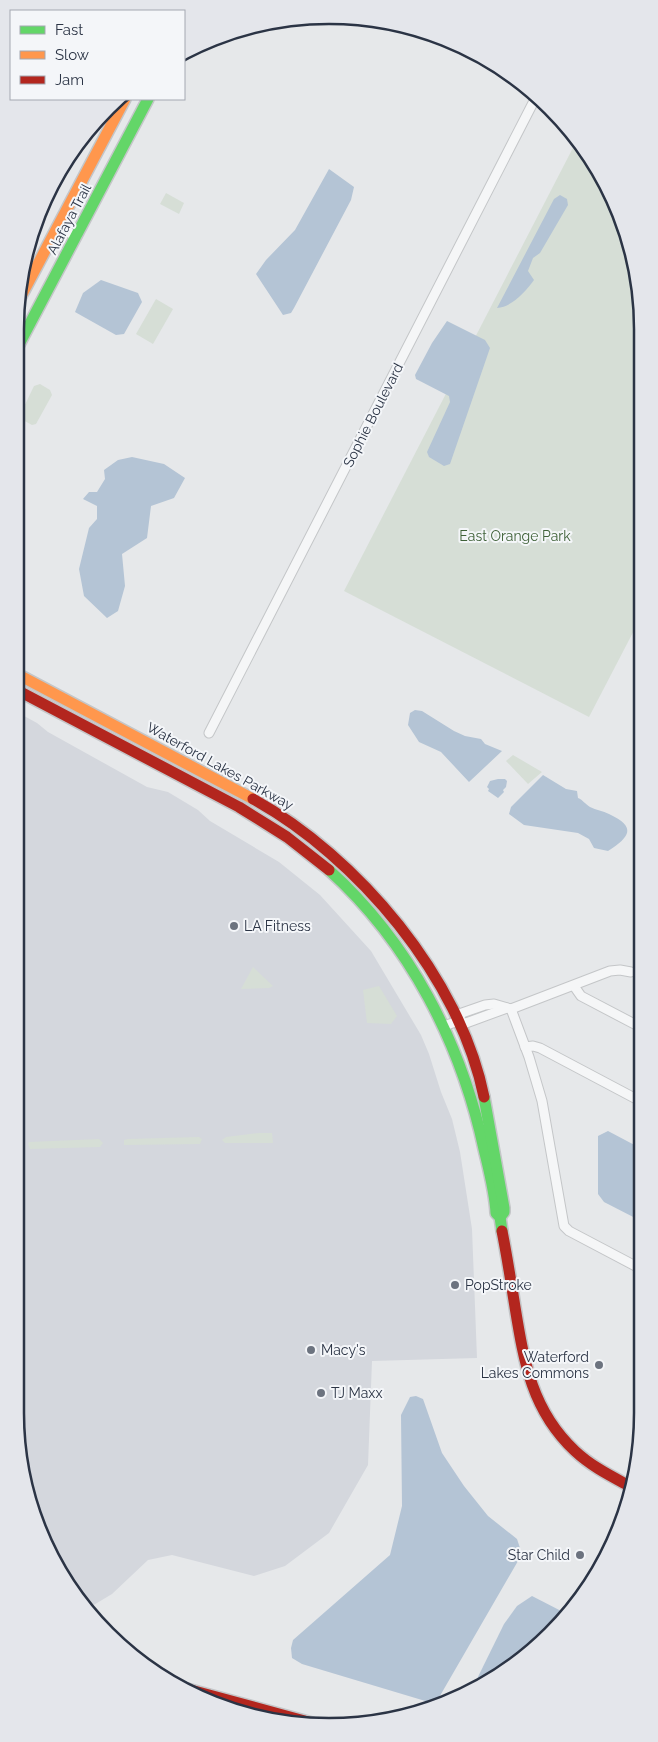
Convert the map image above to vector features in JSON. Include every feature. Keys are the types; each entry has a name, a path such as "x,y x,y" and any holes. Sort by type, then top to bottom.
{"main road":[{"name":"Alafaya Trail","path":"24,335 147,100"},
{"name":"Alafaya Trail","path":"27,285 122,106"},
{"name":"Waterford Lakes Parkway","path":"24,678 270,808 319,843 376,897 409,938 434,976 458,1021 480,1079 504,1208 504,1212 500,1217"},
{"path":"24,685 63,705 76,705"},
{"name":"Waterford Lakes Parkway","path":"24,694 256,816 292,840 337,878 370,912 394,943 420,981 444,1026 472,1101 484,1149 496,1213 500,1217 524,1359 529,1380 538,1403 557,1432 574,1451 626,1484"},
{"path":"225,1700 269,1712"}],"street":[{"name":"Sophie Boulevard","path":"209,732 533,103"},
{"path":"57,228 77,236"},
{"path":"337,878 347,868"},
{"path":"444,1026 458,1021 462,1014 485,1005 494,1004 509,1009 615,970 630,972"},
{"path":"574,986 581,996 634,1024"},
{"path":"509,1009 525,1047 544,1111 564,1226 569,1231 634,1265"},
{"path":"525,1047 533,1046 540,1048 634,1098"}],"shaded area":[{"path":"24,716 48,732 147,787 168,792 198,810 210,821 279,862 320,895 371,951 421,1035 429,1054 452,1119 460,1152 472,1229 477,1358 372,1361 368,1465 329,1533 285,1566 254,1576 172,1555 148,1560 112,1594 93,1606 75,1583 47,1530 34,1492 26,1453 24,1433"}],"green space":[{"name":"East Orange Park","path":"574,147 593,176 611,212 624,250 632,289 634,309 634,630 589,717 344,591"},
{"path":"166,193 184,203 179,214 160,204"},
{"path":"156,299 173,309 153,344 136,334"},
{"path":"40,384 50,390 52,395 36,424 32,425 24,421 24,407 34,386"},
{"path":"513,755 542,772 528,784 506,761"},
{"path":"253,967 273,986 269,988 241,989"},
{"path":"379,986 397,1016 391,1024 367,1023 363,990"},
{"path":"272,1133 273,1143 225,1143 222,1140 226,1137"},
{"path":"199,1137 202,1139 200,1144 124,1145 124,1140 128,1139"},
{"path":"99,1139 103,1143 100,1147 30,1149 28,1144 29,1142"}],"water":[{"path":"329,169 354,187 351,200 294,308 291,313 283,315 256,274 266,260 295,230"},
{"path":"560,195 567,199 568,205 540,253 533,258 528,271 534,280 513,302 497,308 554,199"},
{"path":"101,280 138,293 142,302 124,334 116,335 75,312 83,293"},
{"path":"447,321 485,340 490,348 450,464 444,466 429,457 427,452 450,402 449,396 416,379 415,375 432,343"},
{"path":"132,457 164,464 185,478 174,498 151,506 147,538 122,554 125,586 118,611 107,618 84,596 79,569 89,528 97,519 97,506 83,499 89,492 97,492 105,479 104,470 118,460"},
{"path":"415,710 422,711 454,731 465,736 481,739 485,744 502,751 469,782 441,752 419,742 408,725 410,713"},
{"path":"543,775 566,789 577,791 578,798 590,807 607,813 624,823 627,828 625,837 608,851 594,848 589,839 578,833 524,825 509,814 511,807"},
{"path":"505,779 507,781 504,792 498,798 488,791 487,787 490,781"},
{"path":"608,1131 634,1145 634,1217 604,1202 598,1194 598,1136"},
{"path":"416,1396 423,1399 442,1453 464,1486 488,1516 517,1539 520,1548 518,1561 439,1698 428,1702 302,1664 292,1658 291,1648 293,1640 390,1555 402,1506 401,1415 410,1397"},
{"path":"532,1596 561,1611 545,1629 515,1655 476,1680 504,1624 517,1606"}],"traffic: fast":[{"path":"24,335 147,100"},
{"path":"329,870 384,929 408,962 446,1033 474,1110 492,1181 496,1213 500,1217 502,1231"},
{"path":"484,1097 504,1208 504,1212 500,1217"}],"traffic: slow":[{"path":"27,285 122,106"},
{"path":"24,678 253,799"}],"traffic: jam":[{"path":"24,694 239,807 287,837 329,870"},
{"path":"253,799 292,824 330,853 366,887 399,925 428,966 453,1008 471,1052 484,1097"},
{"path":"502,1231 522,1347 532,1385 539,1402 560,1436 575,1451 596,1467 626,1484"},
{"path":"221,1698 278,1714"}],"place":[{"name":"LA Fitness","path":"234,926"},
{"name":"PopStroke","path":"455,1285"},
{"name":"Macy's","path":"311,1350"},
{"name":"Waterford Lakes Commons","path":"599,1365"},
{"name":"TJ Maxx","path":"321,1393"},
{"name":"Star Child","path":"580,1555"}]}
